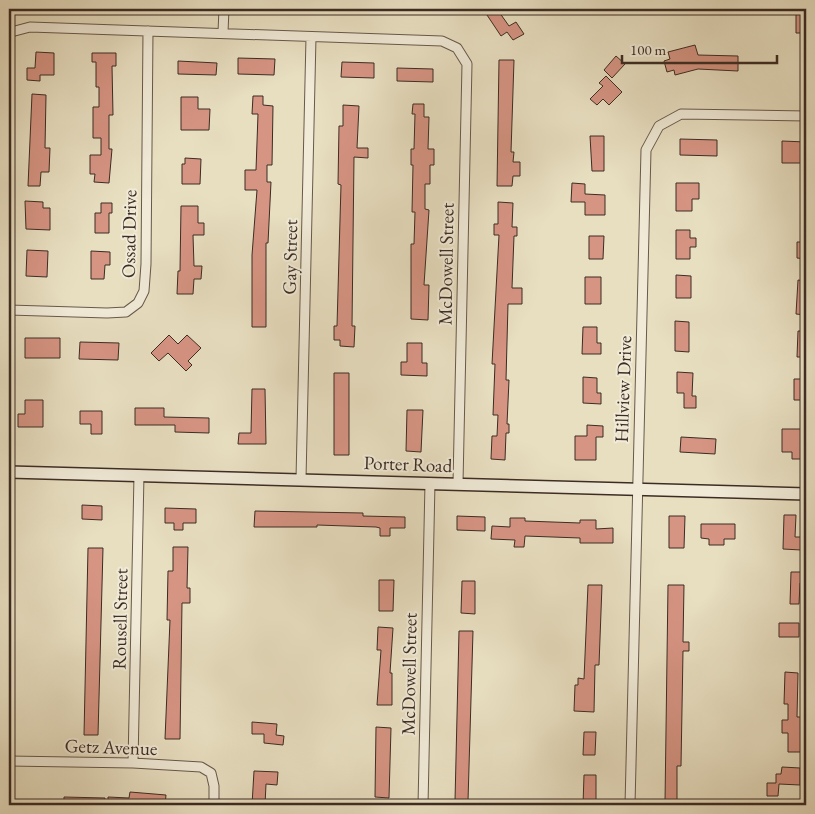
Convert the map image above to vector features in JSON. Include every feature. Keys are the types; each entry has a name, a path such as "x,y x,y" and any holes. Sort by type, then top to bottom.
{"street":[{"path":"223,32 224,9"},
{"path":"10,34 30,27 223,32 311,37"},
{"name":"Ossad Drive","path":"9,310 107,313 126,312 138,304 144,291 146,264 148,31"},
{"name":"McDowell Street","path":"311,37 442,41 457,48 467,64 458,483"},
{"name":"Gay Street","path":"301,479 311,37"},
{"name":"Hillview Drive","path":"630,805 636,490 646,150 659,126 681,114 806,116"},
{"name":"Porter Road","path":"9,472 430,482 806,494"},
{"name":"Rousell Street","path":"133,763 139,475"},
{"name":"McDowell Street","path":"423,805 430,482"},
{"name":"Getz Avenue","path":"9,761 133,763 202,767 211,773 214,786 214,805"}],"building":[{"path":"483,9 497,9 509,26 516,22 524,34 513,40 507,32 501,36"},
{"path":"796,9 806,9 806,33 796,33"},
{"path":"695,45 698,55 738,56 738,71 698,69 675,75 674,70 667,72 664,61 670,59 668,52"},
{"path":"36,52 54,53 54,75 40,75 40,81 27,80 27,68 35,68"},
{"path":"92,53 116,53 116,66 112,66 113,115 109,115 109,149 112,149 109,183 94,182 95,174 90,174 90,155 101,155 101,138 93,138 93,107 99,107 99,87 96,87 96,62 92,62"},
{"path":"616,56 625,64 612,78 604,70"},
{"path":"238,58 275,59 274,75 238,74"},
{"path":"499,60 514,60 511,152 514,152 513,162 520,162 520,176 513,176 512,186 497,186"},
{"path":"178,61 217,63 216,75 178,74"},
{"path":"342,62 374,63 374,78 341,77"},
{"path":"397,68 433,69 433,82 397,81"},
{"path":"606,76 622,92 609,105 603,99 597,105 590,99 603,86 599,83"},
{"path":"32,94 46,95 45,148 50,148 49,172 41,172 40,186 28,186"},
{"path":"253,96 263,96 263,105 273,106 272,165 267,165 267,182 271,182 268,243 266,243 266,327 252,327 252,255 257,190 245,190 245,170 256,170 258,114 252,114"},
{"path":"181,97 198,97 198,109 210,109 209,130 181,130"},
{"path":"413,104 424,104 424,117 429,117 428,149 434,149 434,165 430,165 430,184 425,184 425,209 429,210 424,285 429,285 428,320 411,319 411,244 414,244 415,212 412,212 413,165 411,165 411,149 414,149 415,114 412,114"},
{"path":"343,105 359,106 357,148 368,148 368,158 354,157 352,326 355,326 354,347 340,346 340,340 334,340 334,326 337,326 341,185 338,184 339,126 343,126"},
{"path":"590,136 604,136 604,171 592,171"},
{"path":"680,139 717,140 717,156 680,155"},
{"path":"782,141 806,142 806,163 782,163"},
{"path":"185,158 201,159 200,184 182,184 182,164 185,164"},
{"path":"572,183 585,184 585,194 605,195 605,215 585,215 585,202 571,202"},
{"path":"676,183 699,183 699,199 692,199 692,211 676,211"},
{"path":"25,201 43,202 43,208 50,208 50,230 26,229"},
{"path":"498,202 513,203 512,227 517,227 517,236 514,236 512,288 522,288 522,304 508,304 506,380 509,380 507,424 509,424 509,433 506,433 505,460 491,459 492,436 497,436 498,415 493,415 495,364 492,364 499,235 494,235 494,224 498,224"},
{"path":"101,203 112,203 112,213 109,213 109,233 95,233 95,213 101,213"},
{"path":"181,206 198,206 198,223 204,223 204,235 193,235 194,266 202,266 201,279 194,279 193,294 177,294 178,271 180,271"},
{"path":"676,230 690,230 690,238 696,238 696,247 690,247 690,259 676,259"},
{"path":"589,236 604,236 603,259 589,259"},
{"path":"797,242 806,242 806,259 797,258"},
{"path":"27,250 48,251 47,277 26,276"},
{"path":"91,251 110,252 110,265 105,265 104,279 91,279"},
{"path":"676,275 691,276 691,298 676,298"},
{"path":"585,277 601,277 601,304 585,304"},
{"path":"798,280 806,281 806,315 796,314"},
{"path":"675,321 689,322 689,352 675,351"},
{"path":"583,327 597,327 597,343 601,343 601,354 582,354"},
{"path":"798,331 806,331 806,357 797,357"},
{"path":"169,335 178,344 187,335 201,348 188,361 192,365 186,371 168,353 159,361 151,353"},
{"path":"25,338 60,338 60,358 25,358"},
{"path":"80,342 119,343 118,360 79,359"},
{"path":"407,343 422,343 422,363 427,363 427,376 401,375 401,362 407,362"},
{"path":"677,372 693,373 692,396 696,396 696,408 684,408 684,393 677,393"},
{"path":"334,373 349,373 349,455 334,455"},
{"path":"583,377 597,378 597,393 601,393 601,404 583,403"},
{"path":"794,379 806,379 806,400 794,400"},
{"path":"252,389 265,389 266,444 238,444 239,433 251,433"},
{"path":"25,400 43,400 43,427 18,427 18,414 25,414"},
{"path":"135,408 164,408 164,417 209,418 209,433 175,432 175,425 135,425"},
{"path":"407,410 423,410 421,452 406,451"},
{"path":"80,411 102,411 102,434 91,434 91,424 80,424"},
{"path":"587,425 603,426 603,437 596,437 596,460 575,460 575,436 587,436"},
{"path":"782,429 804,429 804,459 792,459 792,452 782,452"},
{"path":"681,437 716,439 715,454 680,452"},
{"path":"82,505 102,506 102,520 82,519"},
{"path":"165,508 196,509 196,523 183,523 183,530 174,530 174,523 165,523"},
{"path":"255,511 363,513 363,516 405,517 405,528 390,528 390,536 380,536 380,528 376,527 317,525 317,527 254,527"},
{"path":"784,515 796,515 795,537 802,537 801,550 783,549"},
{"path":"457,516 485,517 485,531 457,530"},
{"path":"669,516 685,516 684,548 669,548"},
{"path":"510,518 525,518 525,521 580,523 580,520 596,520 596,529 613,528 613,543 580,543 580,538 525,536 524,547 514,547 515,540 491,539 492,526 510,527"},
{"path":"701,524 735,524 735,539 724,539 724,545 709,545 709,539 701,538"},
{"path":"173,547 188,547 187,588 190,588 190,603 182,603 180,739 165,739 170,620 167,620 168,571 173,571"},
{"path":"88,548 103,548 98,735 84,735"},
{"path":"791,572 806,572 806,583 800,583 799,604 790,604"},
{"path":"379,580 394,580 393,611 379,611"},
{"path":"462,581 475,581 475,614 461,613"},
{"path":"588,585 602,585 599,665 595,665 594,712 574,711 575,685 578,685 578,678 584,679"},
{"path":"668,585 684,585 683,642 689,642 689,651 683,651 681,766 677,766 677,803 665,803"},
{"path":"779,623 799,623 799,637 779,637"},
{"path":"378,627 393,628 390,673 392,673 392,705 377,705 381,650 377,650"},
{"path":"459,631 473,631 468,801 455,801"},
{"path":"785,672 798,673 797,717 802,717 801,752 788,752 788,733 782,733 782,720 788,720 788,704 784,704"},
{"path":"252,722 277,724 276,735 284,736 283,745 264,743 264,734 252,734"},
{"path":"376,727 391,728 389,798 375,797"},
{"path":"584,732 596,732 595,755 583,755"},
{"path":"782,767 800,768 800,785 779,784 778,796 767,796 767,783 776,783 776,774 781,774"},
{"path":"254,771 278,772 277,785 266,784 265,805 252,805"},
{"path":"584,775 596,775 596,805 583,805"},
{"path":"130,792 166,795 165,805 108,805 108,797 129,798"},
{"path":"64,797 105,798 104,805 64,805"}]}
